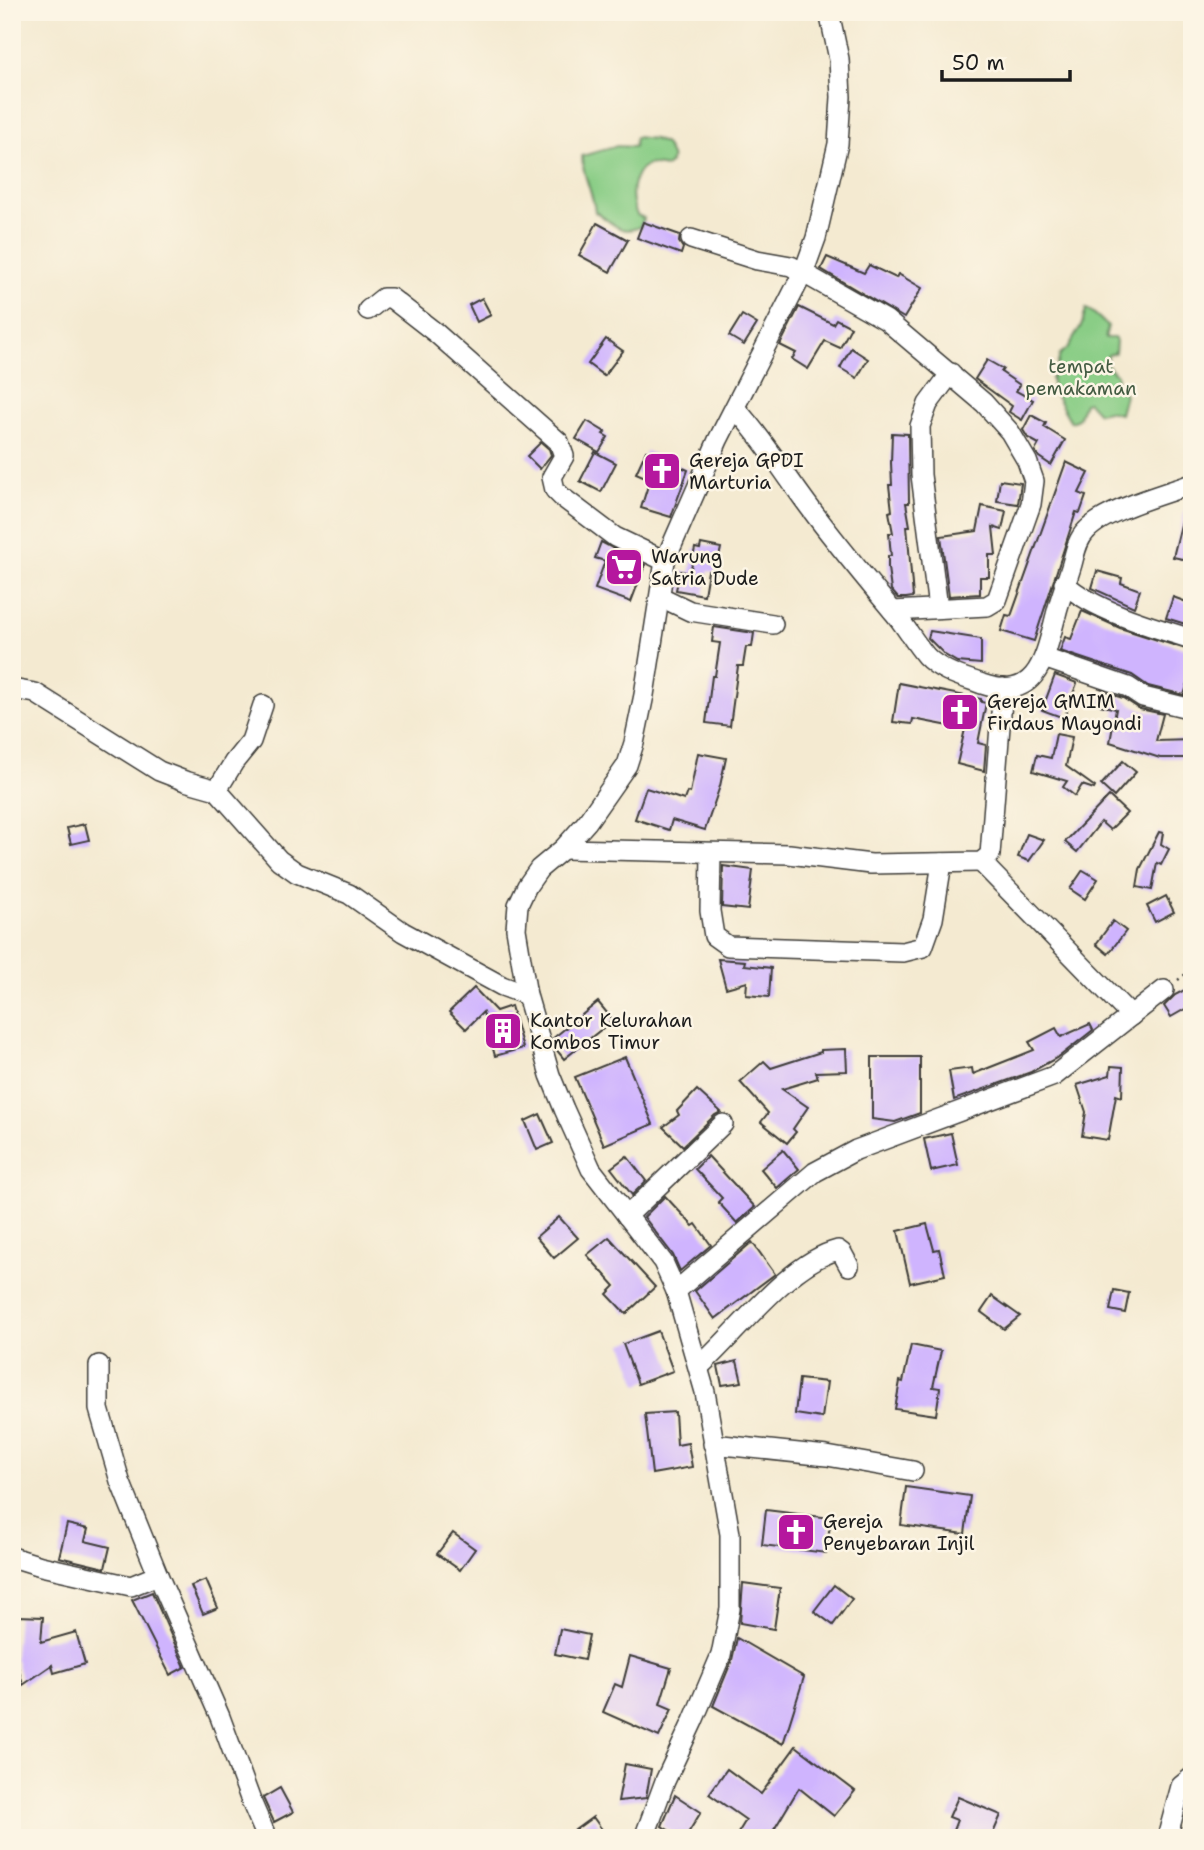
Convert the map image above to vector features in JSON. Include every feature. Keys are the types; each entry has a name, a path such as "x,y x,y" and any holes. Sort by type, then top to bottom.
{"street":[{"path":"644,1838 664,1781 694,1721 721,1655 730,1609 730,1534 699,1367 676,1291 663,1262 591,1170 550,1075 527,995 516,929 518,905 539,869 563,849 587,822 627,765 637,731 665,561 696,486 804,271 816,238 838,144 841,97 839,59 829,12"},
{"path":"691,240 804,271 886,320 984,402 1010,432 1027,461 1034,481 1031,504 997,600 987,606 893,611"},
{"path":"368,310 383,298 391,298 436,333 559,442 564,456 552,477 552,484 562,497 615,537 665,561"},
{"path":"939,607 921,475 920,426 928,404 951,373"},
{"path":"735,408 753,427 814,513 924,654 936,665 969,679 1003,688 1019,687 1038,671 1076,549 1088,528 1107,516 1192,484"},
{"path":"1065,583 1079,595 1113,612 1192,639"},
{"path":"661,597 690,611 773,624"},
{"path":"1044,658 1128,687 1143,697 1192,709"},
{"path":"563,849 789,854 871,864 981,862 990,855 1003,688"},
{"path":"12,689 35,693 159,771 185,782 218,790 278,860 297,873 349,894 403,932 502,986 527,995"},
{"path":"218,790 234,762 251,741 263,705"},
{"path":"711,852 710,912 714,936 728,946 903,951 923,947 933,919 942,863"},
{"path":"981,862 1131,1016"},
{"path":"676,1291 815,1172 856,1150 1055,1076 1164,990"},
{"path":"627,1216 723,1124"},
{"path":"699,1367 722,1346 748,1314 805,1267 838,1250 849,1266"},
{"path":"99,1365 99,1409 120,1480 220,1717 267,1838"},
{"path":"713,1444 827,1457 913,1471"},
{"path":"12,1557 131,1586 158,1575"},
{"path":"1167,1838 1181,1786 1192,1777"}],"green space":[{"path":"635,137 654,139 665,144 672,158 666,167 648,164 634,180 633,201 637,215 644,218 640,227 628,230 615,226 595,212 582,156 617,146 634,147"},
{"name":"tempat pemakaman","path":"1086,309 1108,326 1105,338 1114,338 1116,341 1115,353 1108,355 1106,364 1117,375 1116,388 1121,388 1125,395 1120,414 1108,411 1098,413 1088,402 1084,403 1078,419 1071,422 1053,391 1051,378 1056,372 1060,354 1068,348 1082,324"}],"building":[{"path":"643,222 680,235 679,242 683,248 681,254 637,238"},
{"path":"597,223 628,240 610,272 579,255"},
{"path":"827,257 864,273 869,265 896,278 898,274 922,288 904,318 821,269"},
{"path":"482,298 491,315 477,322 469,305"},
{"path":"799,307 833,324 836,319 851,327 840,348 825,341 808,369 792,359 796,353 780,345"},
{"path":"742,315 757,324 744,345 729,336"},
{"path":"606,339 623,351 604,376 588,364"},
{"path":"851,348 868,359 857,378 840,368"},
{"path":"987,360 1003,369 1001,372 1020,385 1016,391 1033,400 1022,420 1009,412 1012,406 975,379"},
{"path":"1031,415 1046,423 1044,427 1065,440 1051,465 1039,457 1035,451 1039,444 1028,438 1023,430"},
{"path":"587,421 605,432 603,434 608,437 599,452 576,439"},
{"path":"892,433 908,434 909,503 906,503 910,526 907,526 913,597 906,598 898,598 891,590 888,568 888,556 891,556 889,533 893,533 889,512 892,511 889,485 892,485"},
{"path":"541,442 551,455 540,469 527,456"},
{"path":"646,451 688,470 671,517 641,508 650,479 636,473"},
{"path":"595,452 616,463 601,492 580,481"},
{"path":"1066,462 1089,473 1079,493 1086,496 1080,513 1076,512 1034,641 1001,631 1006,615 1011,616"},
{"path":"1000,480 1021,483 1018,504 997,501"},
{"path":"1186,505 1192,506 1192,561 1173,557"},
{"path":"982,506 1006,511 1002,530 993,527 996,555 989,555 989,577 980,577 980,594 949,596 941,536 977,531"},
{"name":"Warung Satria Dude","path":"601,542 645,565 631,602 595,589 605,561 595,558"},
{"path":"701,544 721,548 716,572 708,571 704,595 676,590 680,571 690,573 695,548 700,549"},
{"path":"1097,571 1122,578 1121,583 1140,590 1134,607 1092,588"},
{"path":"1173,597 1192,604 1192,626 1166,618"},
{"path":"1082,611 1120,628 1192,651 1192,671 1184,695 1148,686 1132,675 1060,651 1065,637 1071,639"},
{"path":"714,627 754,633 752,647 746,647 743,666 738,666 730,726 706,723 712,676 715,676 720,643 712,642"},
{"path":"930,631 981,639 981,664 957,662 945,655 928,638"},
{"path":"1055,675 1077,683 1064,718 1042,710"},
{"path":"899,683 981,699 981,702 986,703 978,743 986,745 984,771 957,764 965,729 913,719 912,724 893,722"},
{"path":"1104,692 1123,698 1140,709 1163,714 1156,741 1192,740 1192,758 1160,758 1110,742 1116,709 1100,705"},
{"path":"1056,734 1072,737 1066,766 1095,787 1094,789 1082,785 1075,796 1063,787 1067,781 1033,771 1037,755 1051,758"},
{"path":"698,753 726,758 705,830 672,820 669,830 635,819 646,788 684,800 687,792 690,793"},
{"path":"1123,761 1136,772 1114,797 1101,785"},
{"path":"1109,796 1127,813 1110,830 1101,822 1077,852 1065,842"},
{"path":"85,824 89,840 71,844 67,828"},
{"path":"1159,832 1163,833 1161,844 1169,849 1161,865 1157,863 1152,890 1137,887 1140,869"},
{"path":"1027,834 1044,840 1029,861 1018,857"},
{"path":"723,866 753,870 748,910 722,907"},
{"path":"1083,870 1098,879 1085,899 1070,889"},
{"path":"1166,896 1174,912 1155,922 1147,906"},
{"path":"1113,921 1126,931 1108,954 1096,944"},
{"path":"718,959 745,961 744,965 771,968 769,997 746,995 747,982 726,988"},
{"path":"1192,986 1192,1005 1171,1017 1164,1006 1175,995"},
{"path":"474,988 496,1011 511,1006 523,1048 495,1056 483,1012 466,1029 449,1012"},
{"path":"598,1002 613,1020 564,1059 552,1039"},
{"path":"1090,1024 1093,1030 1060,1056 1031,1072 954,1100 949,1071 972,1068 973,1074 1034,1050 1029,1042 1056,1028 1061,1037"},
{"path":"846,1049 847,1071 816,1072 818,1078 782,1089 808,1107 793,1129 796,1132 787,1143 761,1122 768,1113 740,1082 764,1061 771,1068 821,1050"},
{"path":"625,1057 653,1124 604,1145 575,1077"},
{"path":"872,1057 920,1057 920,1113 895,1122 872,1119"},
{"path":"1111,1066 1123,1067 1122,1097 1116,1095 1108,1140 1082,1136 1086,1112 1077,1085 1110,1075"},
{"path":"697,1090 721,1112 683,1146 663,1127 679,1115 677,1111"},
{"path":"540,1114 553,1143 537,1150 525,1121"},
{"path":"951,1133 958,1165 931,1171 924,1139"},
{"path":"783,1150 799,1169 777,1188 761,1169"},
{"path":"627,1156 646,1181 632,1195 611,1168"},
{"path":"708,1156 755,1207 737,1223 718,1202 722,1198 695,1169"},
{"path":"665,1196 693,1226 696,1224 711,1245 680,1271 673,1255 644,1217"},
{"path":"559,1217 578,1238 554,1258 536,1237"},
{"path":"927,1224 934,1250 939,1249 945,1275 910,1283 898,1231"},
{"path":"609,1237 655,1287 626,1314 607,1294 615,1286 587,1255"},
{"path":"752,1242 775,1274 715,1319 695,1291"},
{"path":"1114,1290 1129,1293 1125,1313 1110,1310"},
{"path":"992,1296 1020,1316 1004,1329 981,1312"},
{"path":"658,1331 673,1371 638,1384 623,1344"},
{"path":"911,1345 941,1351 933,1387 940,1388 936,1415 895,1409"},
{"path":"737,1361 742,1382 722,1385 718,1366"},
{"path":"799,1379 827,1382 822,1418 795,1414"},
{"path":"675,1412 677,1445 688,1443 692,1467 652,1474 645,1414"},
{"path":"906,1487 970,1496 965,1534 901,1525"},
{"name":"Gereja Penyebaran Injil","path":"766,1510 831,1518 826,1553 762,1545"},
{"path":"67,1524 88,1529 85,1541 110,1547 105,1568 59,1557"},
{"path":"453,1533 475,1549 460,1570 437,1554"},
{"path":"206,1580 218,1608 203,1614 191,1586"},
{"path":"743,1583 780,1588 774,1629 740,1623"},
{"path":"834,1585 852,1599 833,1625 814,1611"},
{"path":"152,1592 185,1667 170,1675 132,1600"},
{"path":"18,1616 43,1617 41,1642 76,1632 85,1664 54,1673 52,1665 23,1685 15,1657"},
{"path":"560,1629 589,1635 584,1660 555,1654"},
{"path":"737,1638 804,1677 783,1744 713,1706 732,1660"},
{"path":"630,1656 671,1668 660,1704 672,1709 659,1737 603,1712 615,1684 622,1687"},
{"path":"796,1746 855,1791 834,1816 799,1788 769,1838 735,1838 746,1820 709,1794 727,1769 761,1794"},
{"path":"625,1764 651,1769 646,1798 618,1801"},
{"path":"280,1788 293,1812 274,1822 263,1798"},
{"path":"675,1795 701,1812 685,1838 662,1826"},
{"path":"958,1797 1001,1815 991,1838 950,1838 957,1820 949,1817"},
{"path":"593,1817 608,1838 564,1838"}],"place":[{"name":"Gereja GPDI Marturia","path":"662,471"},
{"name":"Warung Satria Dude","path":"624,567"},
{"name":"Gereja GMIM Firdaus Mayondi","path":"960,712"},
{"name":"Kantor Kelurahan Kombos Timur","path":"503,1031"},
{"name":"Gereja Penyebaran Injil","path":"796,1532"}]}
